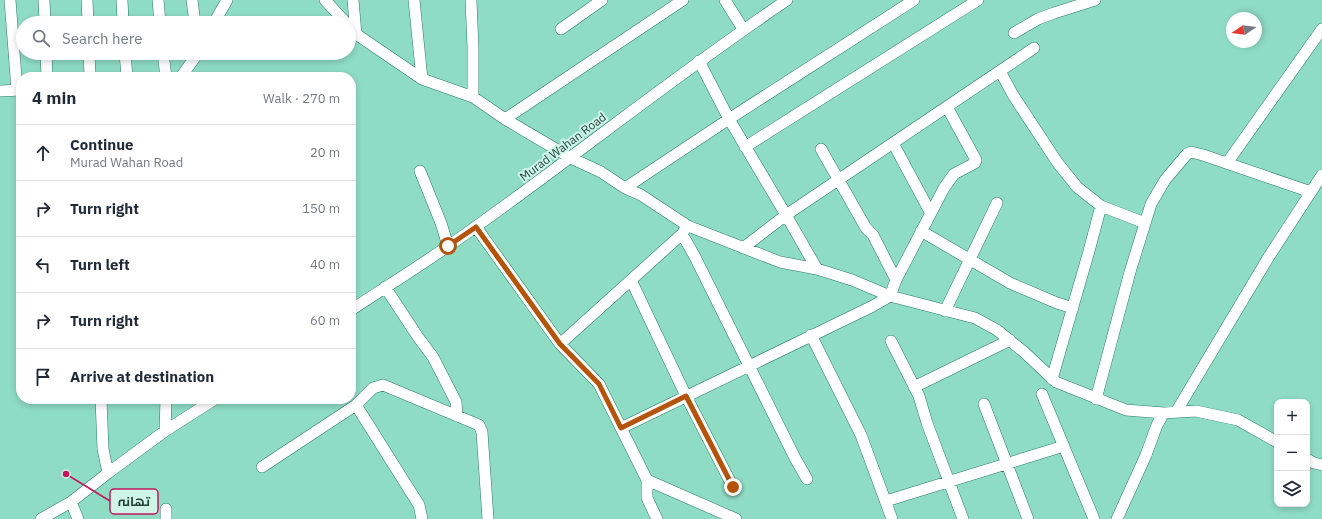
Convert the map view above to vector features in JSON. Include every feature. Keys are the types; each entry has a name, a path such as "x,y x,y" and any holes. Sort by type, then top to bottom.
{"street":[{"path":"10,0 17,72"},
{"path":"44,0 45,16"},
{"path":"87,0 88,16"},
{"path":"122,0 123,16"},
{"path":"158,0 159,16"},
{"path":"192,0 194,16"},
{"path":"218,16 227,0"},
{"path":"325,0 340,16"},
{"path":"352,16 353,0"},
{"path":"414,0 422,79"},
{"path":"471,0 474,97"},
{"path":"561,29 602,0"},
{"path":"505,119 683,0"},
{"path":"725,0 743,29"},
{"name":"Murad Wahan Road","path":"356,307 476,227 571,158 699,61 743,29 787,0"},
{"path":"625,188 914,0"},
{"path":"745,147 978,0"},
{"path":"1014,33 1054,12 1095,0"},
{"path":"1227,163 1322,29"},
{"path":"356,34 422,79 474,97 505,119 571,158 601,172 625,188 641,195 685,230 743,248 780,262 817,269 852,280 890,296 975,318 997,330 1010,340 1056,382 1126,410 1170,413 1196,411 1238,420 1274,440"},
{"path":"743,248 786,215 1034,48"},
{"path":"46,60 47,72"},
{"path":"89,60 90,72"},
{"path":"126,60 127,72"},
{"path":"164,60 165,72"},
{"path":"185,72 193,60"},
{"path":"699,61 729,119 817,269"},
{"path":"1000,71 1013,95 1057,162 1077,187 1101,206 1145,223"},
{"path":"0,91 16,90"},
{"path":"621,428 890,296 896,280 930,212 944,188 954,174 975,163 976,160 947,107"},
{"path":"893,143 930,212"},
{"path":"821,149 866,228 873,235 896,280"},
{"path":"1096,399 1130,272 1151,204 1165,180 1187,154 1195,152 1311,192"},
{"path":"420,171 441,223 448,246"},
{"path":"1117,519 1146,455 1157,425 1170,413 1322,175"},
{"path":"945,311 997,203"},
{"path":"1052,379 1101,206"},
{"path":"476,227 560,344 599,384 647,480 647,498 657,519"},
{"path":"560,344 685,230"},
{"path":"685,230 694,255 795,458 807,479"},
{"path":"921,231 1010,283 1057,303 1073,308"},
{"path":"631,280 686,396 733,487"},
{"path":"385,287 432,357 456,402 457,416"},
{"path":"811,335 861,435 892,519"},
{"path":"914,387 1010,340"},
{"path":"891,341 919,396 927,423 963,519"},
{"path":"262,467 356,405 373,388 383,385 480,425 482,432 488,519"},
{"path":"1042,394 1094,519"},
{"path":"101,404 103,449 108,473"},
{"path":"165,431 166,404"},
{"path":"47,517 70,502 165,431 207,404"},
{"path":"984,404 1028,519"},
{"path":"356,405 419,505 422,519"},
{"path":"886,501 1064,446"},
{"path":"1310,461 1322,465"},
{"path":"647,480 736,519"},
{"path":"70,502 78,519"}],"place":[{"name":"تھانہ","path":"66,474"}],"route":[{"path":"448,246 476,227 560,344 599,384 621,428 686,396 733,487"}]}
